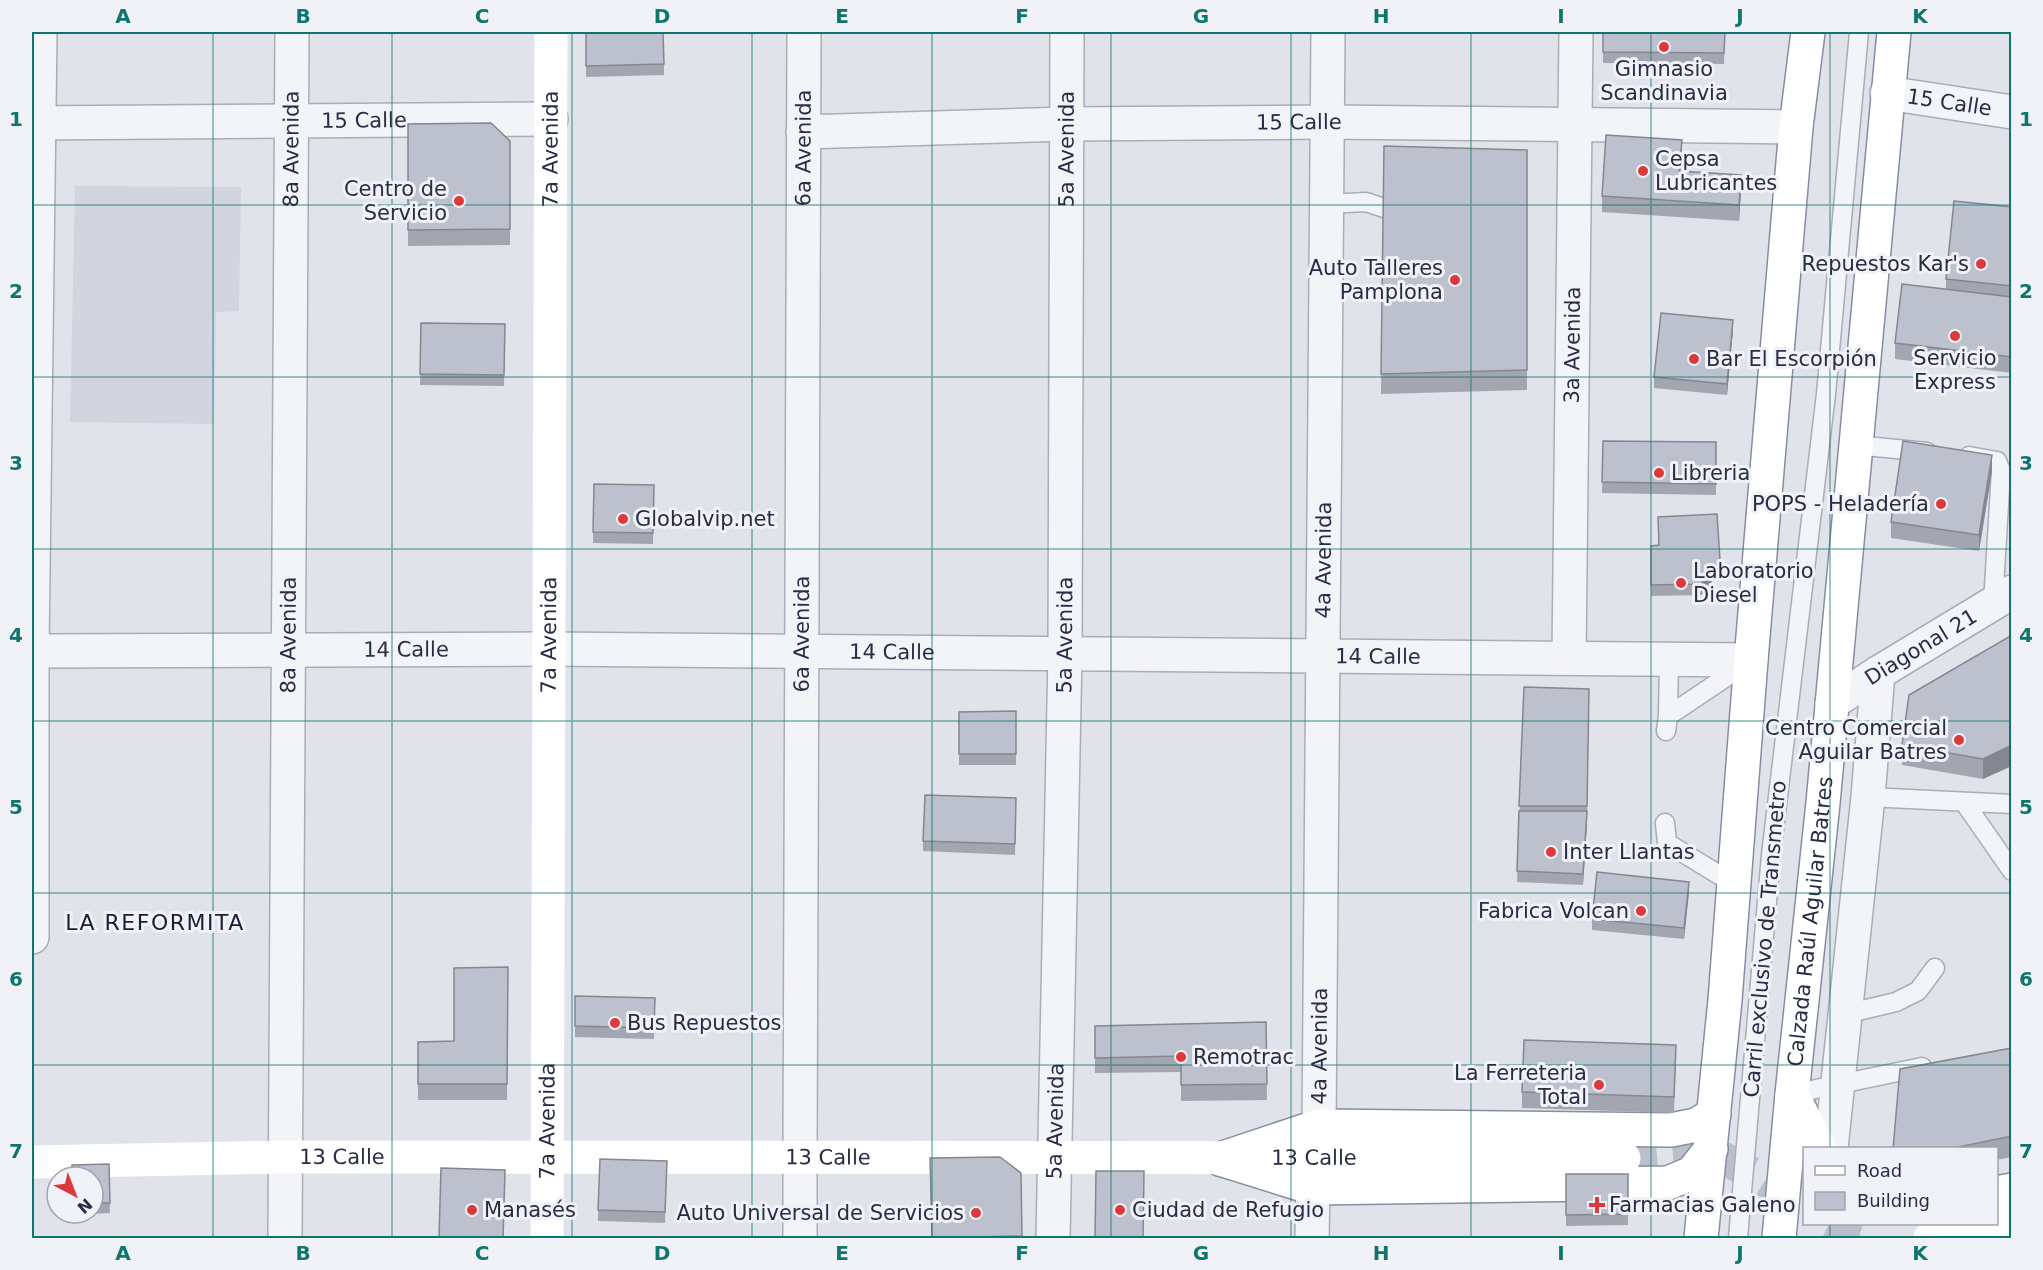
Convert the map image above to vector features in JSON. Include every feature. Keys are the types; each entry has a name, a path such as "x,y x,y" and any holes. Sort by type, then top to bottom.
{"main road":[{"name":"7a Avenida","path":"547,1239 551,32"},
{"path":"1701,1239 1725,1000 1796,128 1808,32"},
{"name":"Calzada Raúl Aguilar Batres","path":"1779,1239 1823,803 1894,32"},
{"path":"1792,1094 1818,1147"},
{"path":"1220,1159 1319,1126 1671,1130 1696,1125 1714,1114"},
{"path":"1220,1159 1313,1188 1668,1183 1692,1173 1711,1149"},
{"name":"13 Calle","path":"32,1162 286,1157 1624,1158"},
{"path":"1930,1239 2012,1223"}],"street":[{"path":"32,650 35,123 40,32"},
{"name":"8a Avenida","path":"285,1239 292,32"},
{"name":"6a Avenida","path":"800,1239 804,32"},
{"name":"5a Avenida","path":"1053,1239 1065,654 1067,32"},
{"name":"4a Avenida","path":"1319,1126 1328,32"},
{"name":"3a Avenida","path":"1569,657 1577,125 1576,32"},
{"name":"15 Calle","path":"1887,93 2012,112"},
{"name":"15 Calle","path":"35,123 551,119"},
{"name":"15 Calle","path":"803,132 1067,124 1328,122 1796,128"},
{"name":"Diagonal 21","path":"1832,703 2002,598"},
{"name":"14 Calle","path":"32,650 803,651 1751,660"},
{"path":"32,657 32,937"},
{"path":"1831,1147 1868,797 1878,673"},
{"path":"1312,1239 1313,1188"}],"lane":[{"name":"Carril exclusivo de Transmetro","path":"1738,1239 1771,855 1826,394 1859,32"},
{"path":"1327,204 1366,202 1402,214 1417,227"},
{"path":"1855,445 1997,461 2001,471 2002,598"},
{"path":"1669,659 1667,724 1751,660"},
{"path":"1868,797 2012,804"},
{"path":"1964,802 2012,871"},
{"path":"1665,823 1666,843 1734,884"},
{"path":"1845,1014 1896,1002 1918,992 1935,968"},
{"path":"1792,1094 1942,1063"}],"shaded area":[{"path":"75,186 241,187 239,311 216,312 214,424 70,422"}],"building":[{"path":"586,32 663,32 664,64 586,66"},
{"name":"Gimnasio Scandinavia","path":"1603,32 1725,32 1724,53 1603,52"},
{"name":"Centro de Servicio","path":"491,123 510,141 510,229 408,230 408,124"},
{"name":"Cepsa Lubricantes","path":"1606,135 1682,140 1679,171 1741,175 1739,205 1602,196"},
{"name":"Auto Talleres Pamplona","path":"1384,146 1527,150 1527,370 1381,374"},
{"name":"Repuestos Kar's","path":"1954,201 2012,207 2012,286 1946,279"},
{"name":"Servicio Express","path":"1902,284 2012,297 2012,357 1895,343"},
{"name":"Bar El Escorpión","path":"1661,313 1733,320 1727,384 1654,377"},
{"path":"421,323 505,324 504,375 420,374"},
{"name":"Libreria","path":"1603,441 1716,442 1716,484 1602,482"},
{"name":"POPS - Heladería","path":"1903,441 1992,455 1979,535 1891,522"},
{"name":"Globalvip.net","path":"594,484 654,485 653,533 593,532"},
{"path":"1717,514 1720,560 1701,584 1651,585 1651,546 1659,545 1658,517"},
{"name":"Centro Comercial Aguilar Batres","path":"2012,635 2012,745 1983,759 1902,745 1909,695"},
{"path":"1524,687 1589,689 1587,806 1519,806"},
{"path":"1016,711 1016,754 959,754 959,712"},
{"path":"925,795 1016,798 1015,844 923,841"},
{"name":"Inter Llantas","path":"1519,811 1587,811 1583,874 1517,871"},
{"name":"Fabrica Volcan","path":"1597,872 1689,882 1684,928 1592,919"},
{"path":"508,967 507,1084 418,1084 418,1042 454,1041 454,968"},
{"name":"Bus Repuestos","path":"575,996 655,998 654,1028 575,1026"},
{"name":"Remotrac","path":"1266,1022 1267,1084 1181,1085 1181,1056 1095,1058 1095,1026"},
{"name":"La Ferreteria Total","path":"1524,1040 1676,1045 1674,1097 1522,1092"},
{"path":"2012,1048 2012,1136 1959,1147 1893,1147 1900,1069"},
{"name":"Auto Universal de Servicios","path":"1000,1157 1021,1173 1022,1236 932,1238 930,1158"},
{"path":"600,1159 667,1161 665,1212 598,1210"},
{"path":"109,1164 110,1203 105,1203 105,1165 72,1165"},
{"name":"Manasés","path":"441,1168 505,1170 503,1239 439,1239"},
{"name":"Ciudad de Refugio","path":"1096,1171 1144,1171 1143,1239 1095,1239"},
{"name":"Farmacias Galeno","path":"1566,1174 1628,1174 1628,1214 1566,1215"}],"tunnel":[{"path":"1624,1158 1681,1154 1723,1158 1803,1204"},
{"path":"1831,1225 1865,1238"}],"place":[{"name":"Gimnasio Scandinavia","path":"1664,47"},
{"name":"Cepsa Lubricantes","path":"1643,171"},
{"name":"Centro de Servicio","path":"459,201"},
{"name":"Repuestos Kar's","path":"1981,264"},
{"name":"Auto Talleres Pamplona","path":"1455,280"},
{"name":"Servicio Express","path":"1955,336"},
{"name":"Bar El Escorpión","path":"1694,359"},
{"name":"Libreria","path":"1659,473"},
{"name":"POPS - Heladería","path":"1941,504"},
{"name":"Globalvip.net","path":"623,519"},
{"name":"Laboratorio Diesel","path":"1681,583"},
{"name":"Centro Comercial Aguilar Batres","path":"1959,740"},
{"name":"Inter Llantas","path":"1551,852"},
{"name":"Fabrica Volcan","path":"1641,911"},
{"name":"Bus Repuestos","path":"615,1023"},
{"name":"Remotrac","path":"1181,1057"},
{"name":"La Ferreteria Total","path":"1599,1085"},
{"name":"Farmacias Galeno","path":"1597,1205"},
{"name":"Manasés","path":"472,1210"},
{"name":"Ciudad de Refugio","path":"1120,1210"},
{"name":"Auto Universal de Servicios","path":"976,1213"}],"district":[{"name":"LA REFORMITA","path":"155,922"}]}
